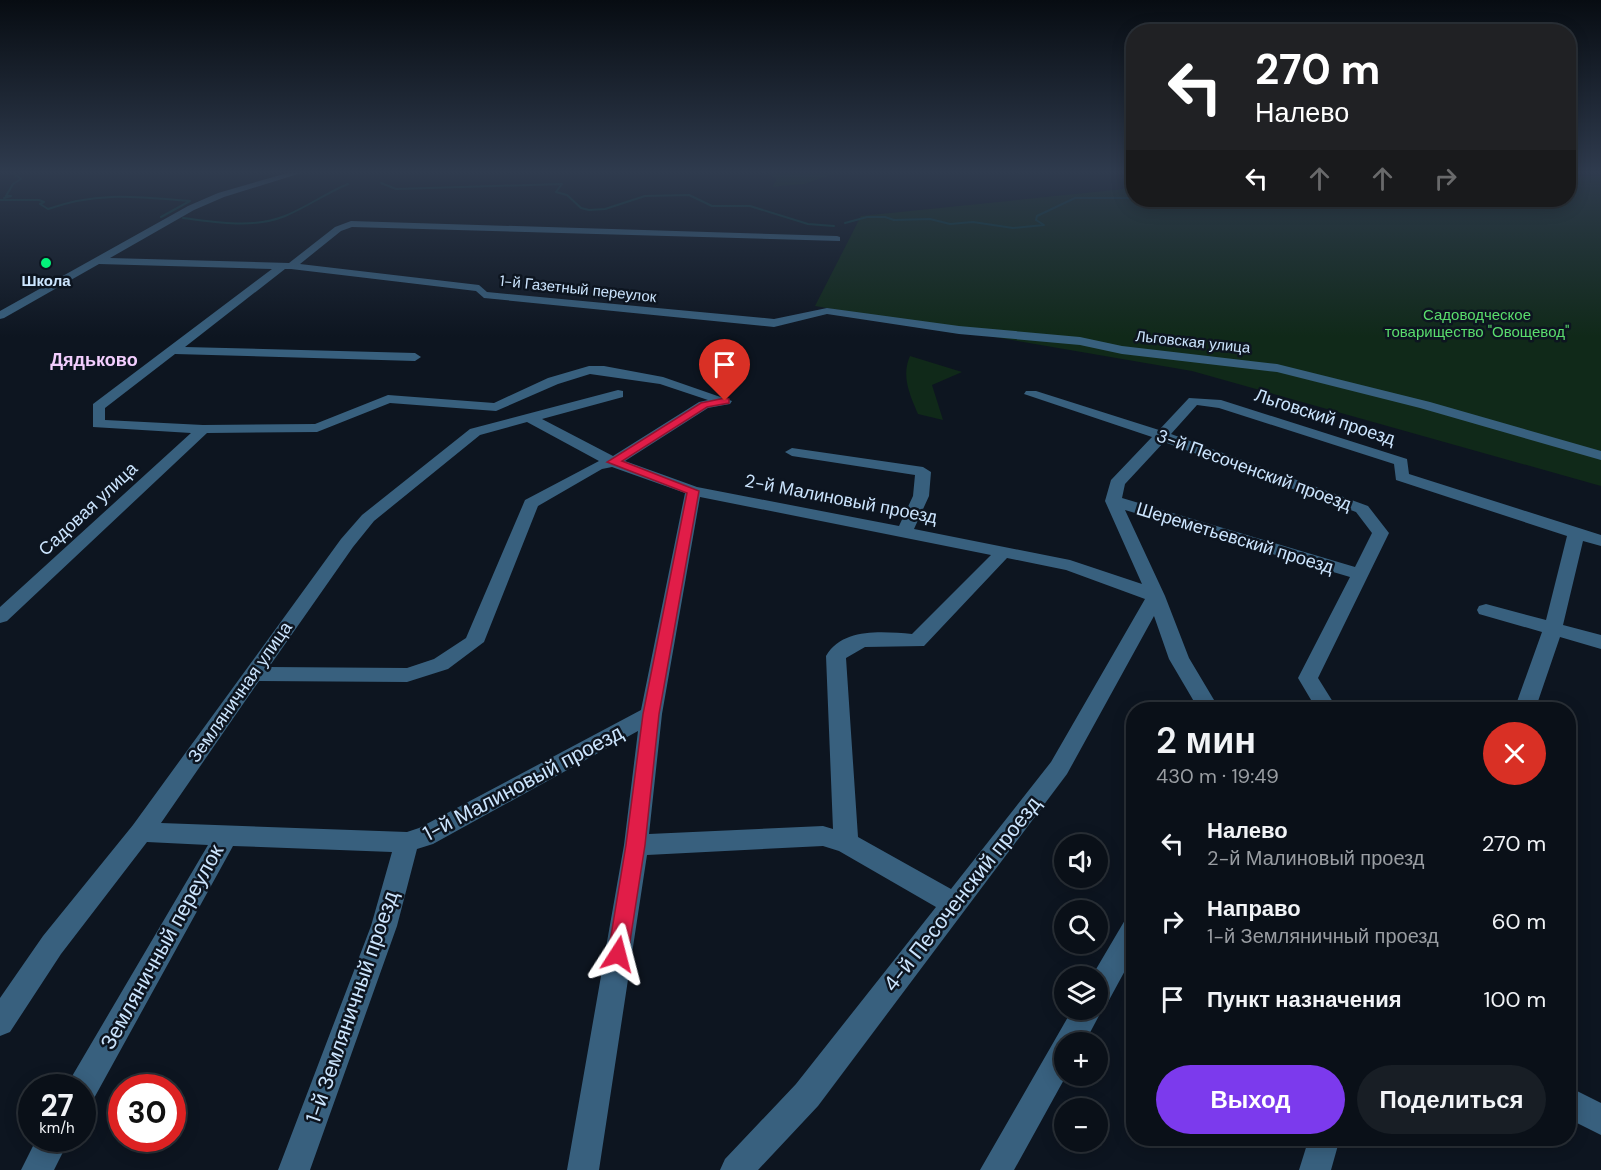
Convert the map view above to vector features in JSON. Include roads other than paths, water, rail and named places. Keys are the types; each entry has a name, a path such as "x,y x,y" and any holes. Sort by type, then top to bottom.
{"street":[{"path":"0,316 156,228"},
{"path":"253,674 406,675 441,664 474,642 531,502 597,466 613,462 704,405 725,401 663,381 604,370 589,370 553,381 496,407 388,399 316,428 203,429 98,424 98,407 339,228"},
{"path":"468,228 837,239"},
{"name":"1-й Газетный переулок","path":"96,261 286,266 479,288 484,295 774,322"},
{"name":"Льговская улица","path":"774,322 827,311 959,330 1080,341 1122,350 1277,368 1425,405 1601,456"},
{"path":"172,350 416,357"},
{"name":"Земляничная улица","path":"0,1022 52,945 141,832 253,674 368,518 475,432 618,394"},
{"name":"3-й Песоченский проезд","path":"1031,394 1162,436 1362,509 1381,532 1308,678 1323,702"},
{"name":"Льговский проезд","path":"1162,436 1194,401 1221,404 1402,462 1401,477 1601,541"},
{"name":"2-й Малиновый проезд","path":"528,417 613,462 693,491 1070,565 1156,596"},
{"name":"Садовая улица","path":"0,617 203,429"},
{"path":"1162,436 1117,483 1113,501 1156,596 1179,659 1205,702"},
{"path":"792,452 923,472 921,496 904,531"},
{"path":"583,1170 636,845 651,714 693,491"},
{"name":"Шереметьевский проезд","path":"1113,501 1358,574"},
{"path":"1527,702 1553,629 1576,534"},
{"path":"846,843 836,656 845,646 871,637 917,641 1003,552"},
{"name":"4-й Песоченский проезд","path":"736,1170 807,1095 1059,768 1156,596"},
{"path":"1486,610 1601,642"},
{"name":"1-й Малиновый проезд","path":"141,832 225,837 407,842 425,837 651,714"},
{"path":"636,845 808,836 846,843 954,904"},
{"name":"Земляничный переулок","path":"91,1074 225,837"},
{"name":"1-й Земляничный проезд","path":"294,1170 384,926 407,842"},
{"path":"1108,974 1126,943"},
{"path":"996,1170 1054,1068"},
{"path":"1576,1106 1601,1120"},
{"path":"1315,1170 1322,1146"},
{"path":"37,1170 47,1152"}],"waterway":[{"path":"1010,228 1017,228"}],"place":[{"name":"Школа","path":"46,263"}],"district":[{"name":"Дядьково","path":"94,360"}],"park label":[{"name":"Садоводческое товарищество \"Овощевод\"","path":"1477,324"}]}
